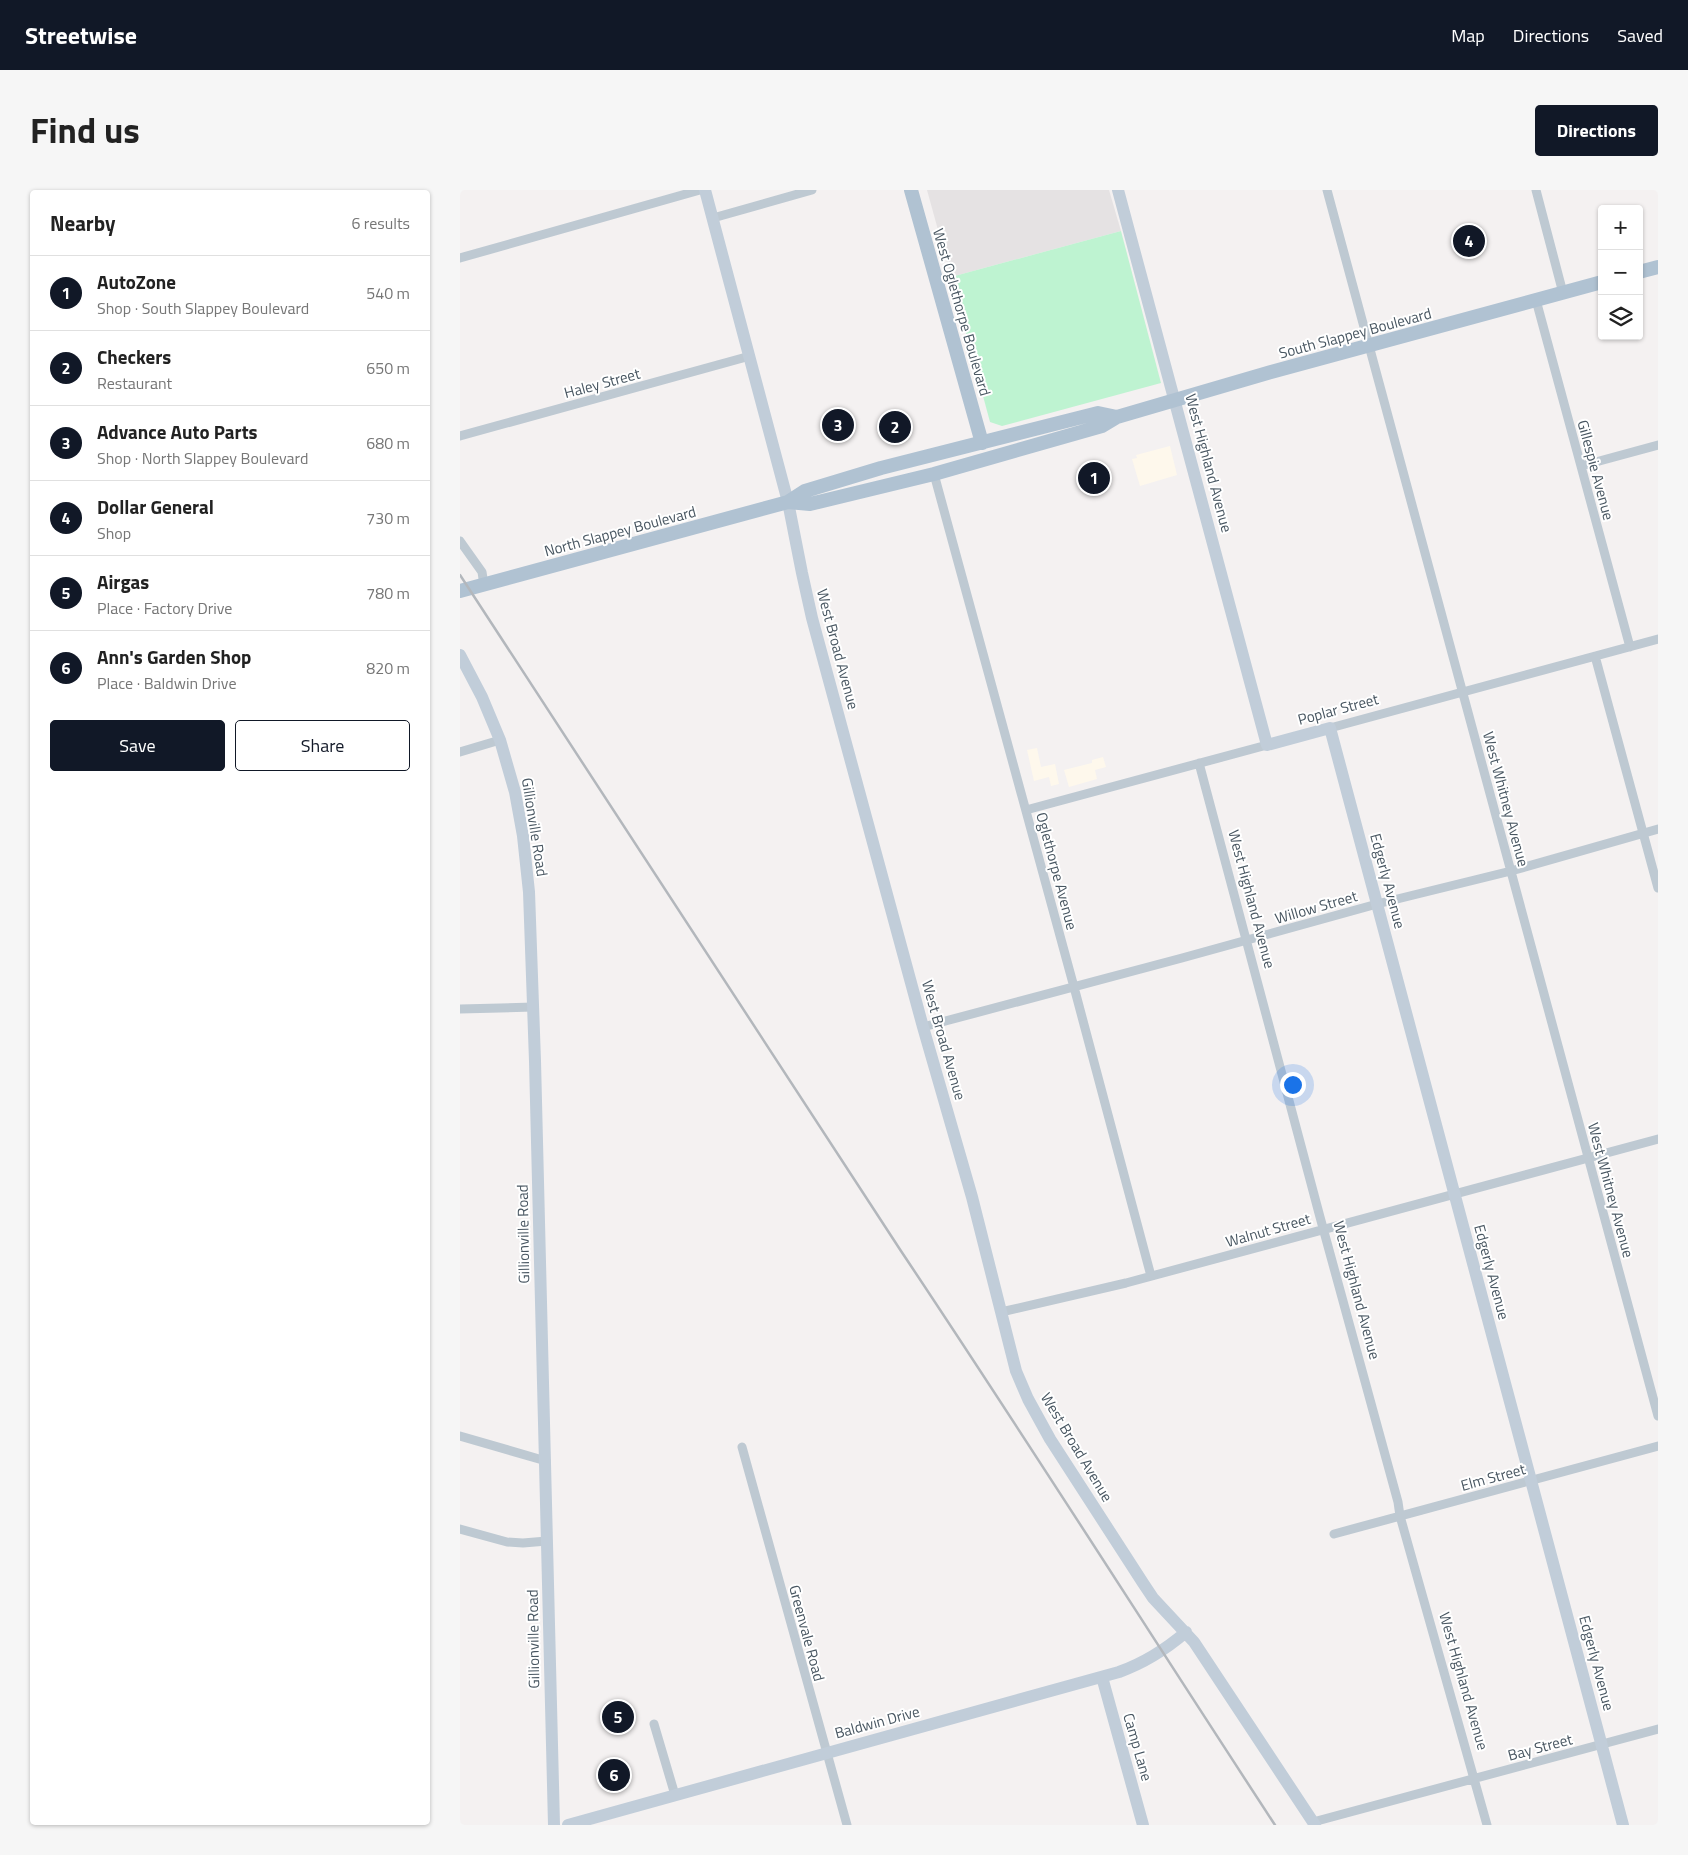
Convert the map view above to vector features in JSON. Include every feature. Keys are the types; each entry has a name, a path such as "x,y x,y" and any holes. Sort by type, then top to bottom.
{"main road":[{"name":"West Oglethorpe Boulevard","path":"911,190 982,443"},
{"path":"1643,271 1658,267"},
{"name":"South Slappey Boulevard","path":"962,466 1102,426 1117,417 1176,400 1598,283"},
{"name":"South Slappey Boulevard","path":"982,443 1098,413 1117,417"},
{"path":"962,466 982,443 988,447 1011,452"},
{"name":"North Slappey Boulevard","path":"461,593 484,585 788,502 805,491 881,468 982,443"},
{"name":"North Slappey Boulevard","path":"788,502 810,504 962,466"}],"street":[{"path":"460,258 700,190"},
{"name":"West Broad Avenue","path":"705,190 788,502 812,618 923,1027 972,1197 1016,1371 1028,1399 1050,1439 1153,1598 1194,1642 1314,1824"},
{"path":"712,218 812,190"},
{"name":"West Highland Avenue","path":"1118,190 1176,400 1266,745"},
{"name":"West Whitney Avenue","path":"1327,190 1658,1416"},
{"path":"1536,190 1563,293"},
{"name":"Gillespie Avenue","path":"1536,300 1630,647"},
{"name":"Haley Street","path":"460,436 750,356"},
{"path":"1581,466 1658,444"},
{"name":"Oglethorpe Avenue","path":"934,474 1151,1276"},
{"path":"460,541 482,572 484,585"},
{"name":"Poplar Street","path":"1026,810 1658,639"},
{"name":"Gillionville Road","path":"460,655 476,684 500,740 515,792 523,836 529,892 546,1461 554,1825"},
{"path":"1595,656 1658,888"},
{"name":"Edgerly Avenue","path":"1330,728 1623,1825"},
{"path":"460,752 500,740"},
{"name":"West Highland Avenue","path":"1199,763 1398,1502 1400,1516 1487,1825"},
{"name":"Willow Street","path":"923,1027 1377,904 1511,871 1658,829"},
{"path":"460,1009 533,1006"},
{"name":"Walnut Street","path":"1001,1312 1110,1287 1658,1139"},
{"path":"460,1436 546,1461"},
{"name":"Elm Street","path":"1334,1534 1658,1446"},
{"name":"Greenvale Road","path":"742,1447 847,1825"},
{"path":"460,1530 507,1542 547,1541"},
{"name":"Baldwin Drive","path":"568,1825 1102,1677 1134,1667 1146,1661 1168,1647 1186,1632"},
{"name":"Camp Lane","path":"1102,1677 1143,1825"},
{"path":"654,1724 675,1795"},
{"name":"Bay Street","path":"1314,1824 1658,1729"}],"shaded area":[{"path":"927,190 1109,190 1121,231 951,277"},
{"path":"1170,446 1177,475 1140,486 1132,459 1137,458 1136,455"},
{"path":"1037,748 1041,767 1055,764 1059,784 1051,786 1049,777 1034,781 1027,750"},
{"path":"1103,757 1106,767 1095,770 1097,779 1069,787 1064,770 1092,763 1092,760"}],"green space":[{"path":"1121,231 1161,383 1002,426 990,422 951,277"}],"railway":[{"path":"460,575 1275,1825"}],"place":[{"name":"Dollar General","path":"1469,241"},
{"name":"Advance Auto Parts","path":"838,425"},
{"name":"Checkers","path":"895,427"},
{"name":"AutoZone","path":"1094,478"},
{"name":"Airgas","path":"618,1717"},
{"name":"Ann's Garden Shop","path":"614,1775"}]}
